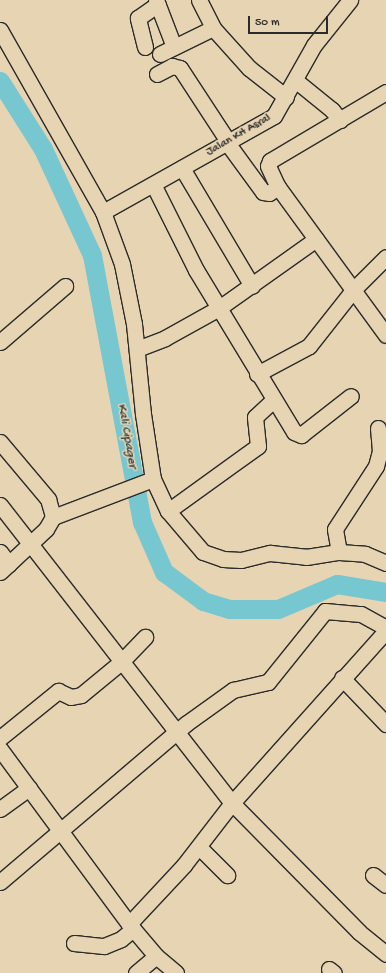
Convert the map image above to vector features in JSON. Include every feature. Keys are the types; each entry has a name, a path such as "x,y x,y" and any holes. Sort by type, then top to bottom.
{"street":[{"path":"199,0 213,28 249,68 286,97"},
{"name":"Jalan KH Asral","path":"104,212 154,186 182,168 228,144 274,116 314,45 350,0"},
{"path":"145,47 138,18 157,2 174,47"},
{"path":"160,54 213,28"},
{"path":"0,30 104,212 122,264 136,349 150,480 168,511 203,552 224,560 241,560 270,553 306,557 339,552 366,554 386,563"},
{"path":"157,74 172,66 180,68 228,144 263,192 270,193 278,187"},
{"path":"295,80 332,110 340,120"},
{"path":"386,92 270,161 268,166 278,187 354,289 386,335"},
{"path":"182,168 252,286"},
{"path":"154,186 196,270 257,374 294,432 302,436 351,396"},
{"path":"136,349 165,338 218,308 252,286 316,239"},
{"path":"257,374 309,346 354,289 386,257"},
{"path":"0,342 65,286"},
{"path":"168,511 258,446 256,417 273,400"},
{"path":"339,552 335,529 376,466 380,451 378,428"},
{"path":"0,442 48,499 53,517"},
{"path":"3,563 29,545 46,529 53,517 150,480"},
{"path":"0,505 29,545 121,662 177,730 232,803 359,932 386,954"},
{"path":"0,882 62,831 177,730 233,690 268,682 326,611 361,614 386,630 232,803 199,847 121,939 104,946 74,943"},
{"path":"0,738 58,691 71,697 81,695 121,662 145,637"},
{"path":"342,678 386,724"},
{"path":"0,749 131,926 156,956 176,973"},
{"path":"0,809 29,788"},
{"path":"199,847 227,875"},
{"path":"373,875 386,885"},
{"path":"136,973 156,956"}],"waterway":[{"name":"Kali Cipager","path":"0,81 43,149 92,255 142,522 164,572 203,601 229,609 278,609 337,584 386,592"}]}
